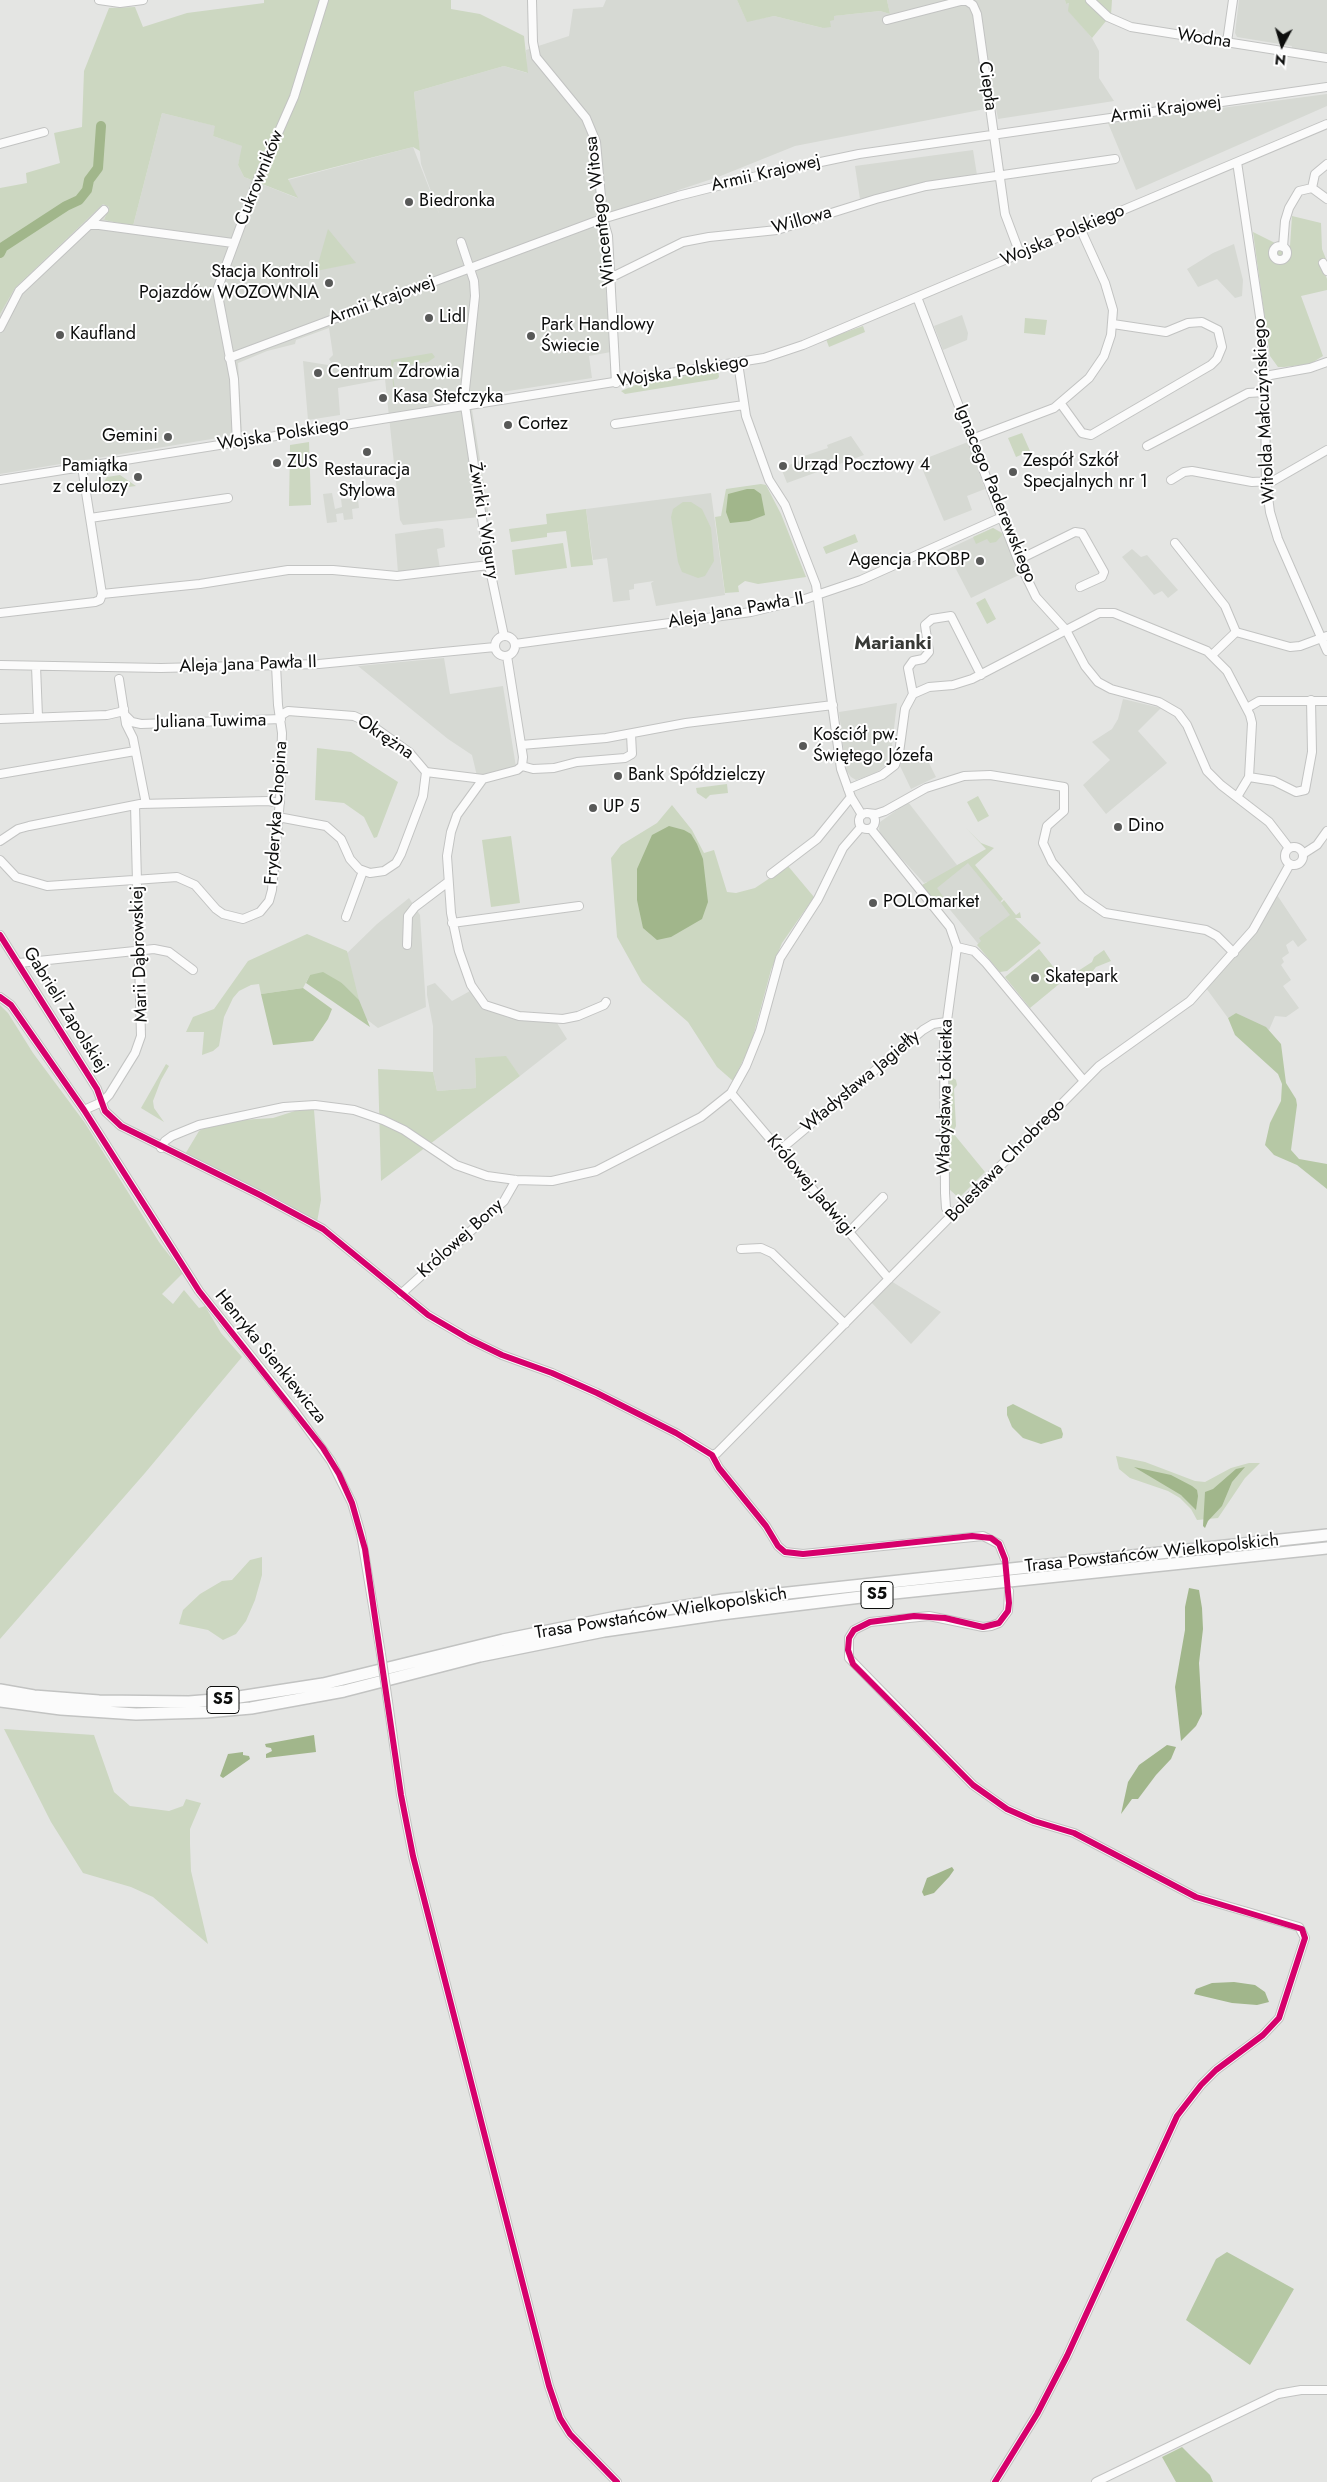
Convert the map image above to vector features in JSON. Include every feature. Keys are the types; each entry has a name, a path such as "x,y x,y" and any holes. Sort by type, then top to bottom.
{"highway":[{"name":"Trasa Powstańców Wielkopolskich","path":"0,1690 34,1696 99,1701 189,1702 226,1699 323,1684 503,1640 608,1619 723,1600 1327,1535"},
{"name":"Trasa Powstańców Wielkopolskich","path":"0,1701 61,1709 136,1714 206,1712 251,1708 344,1691 480,1656 604,1631 721,1614 894,1593 1327,1548"}],"street":[{"path":"99,0 120,3 143,0"},
{"name":"Cukrowników","path":"237,443 234,379 216,293 233,243 294,98 324,0"},
{"name":"Wincentego Witosa","path":"532,0 533,42 536,57 544,69 568,93 594,132 602,188 603,219 608,236 616,382"},
{"name":"Wodna","path":"1090,0 1103,14 1122,25 1327,58"},
{"path":"1227,42 1232,0"},
{"name":"Ciepła","path":"887,20 961,2 974,5 977,14 1005,214 1020,254"},
{"name":"Armii Krajowej","path":"229,358 603,219 678,196 825,160 1327,87"},
{"name":"Wojska Polskiego","path":"0,480 738,363 784,352 1327,124"},
{"path":"0,144 44,132"},
{"name":"Willowa","path":"610,278 682,242 709,236 777,230 876,199 926,186 1115,159"},
{"name":"Witolda Małcużyńskiego","path":"1237,162 1258,302 1264,358 1266,482 1274,529 1324,637 1327,651"},
{"path":"1312,188 1315,174 1327,164"},
{"path":"1284,247 1285,221 1289,208 1299,191 1312,188 1327,199"},
{"path":"0,328 19,292 104,210"},
{"path":"89,225 233,243"},
{"path":"972,440 1032,418 1061,404 1099,366 1108,346 1113,324 1110,296 1080,228"},
{"name":"Żwirki i Wigury","path":"461,242 474,281 475,296 464,406 489,565 504,636"},
{"path":"1323,263 1327,271"},
{"name":"Ignacego Paderewskiego","path":"918,297 1018,560 1036,597 1066,630 1085,666 1098,682 1111,689 1158,702 1178,713 1187,725 1207,771 1236,797 1269,822 1288,848"},
{"path":"1061,404 1082,433 1091,435 1211,365 1217,359 1222,347 1218,330 1202,322 1188,322 1166,332 1113,324"},
{"path":"1264,358 1273,368 1284,372"},
{"path":"1265,376 1310,368 1327,362"},
{"path":"738,363 744,405 769,480 785,505 818,596 841,770 849,794 864,814 875,819"},
{"path":"1147,446 1248,393 1265,392"},
{"path":"615,424 744,405"},
{"path":"1171,480 1184,472 1192,471 1252,482 1273,481 1290,473 1327,450"},
{"path":"0,613 100,600 102,594 82,467"},
{"path":"90,518 228,498"},
{"name":"Aleja Jana Pawła II","path":"515,644 751,612 818,596 861,580 1002,517"},
{"path":"1018,560 1075,532 1082,533 1104,572 1102,577 1080,587"},
{"path":"1175,543 1225,606 1236,632"},
{"path":"102,594 180,587 288,570 318,570 397,576 489,565"},
{"path":"771,874 817,839 849,794 896,765 900,753 905,709 913,694 929,687 964,682 1099,613 1114,613 1212,655 1227,670 1247,708 1253,729 1249,777 1236,797"},
{"path":"913,694 908,668 913,661 923,659 928,652 925,625 932,619 951,616 981,674"},
{"path":"1236,632 1290,647 1300,646 1324,637"},
{"path":"1212,655 1236,632"},
{"path":"504,636 513,638 515,644 514,650 507,656 501,654 495,646 497,640 504,636"},
{"name":"Aleja Jana Pawła II","path":"0,665 162,668 276,665 326,663 495,646"},
{"path":"507,656 521,745 522,766"},
{"name":"Fryderyka Chopina","path":"0,860 16,877 47,886 177,877 194,885 223,914 237,919 252,916 263,909 271,895 280,803 283,747 276,665"},
{"path":"36,666 38,717"},
{"path":"118,679 133,738 146,804"},
{"path":"1249,777 1274,781 1296,792 1305,790 1312,752 1311,700"},
{"path":"1247,708 1259,701 1327,701"},
{"path":"521,745 631,734 686,723 832,705"},
{"name":"Okrężna","path":"280,718 288,711 349,715 361,718 414,756 426,772 423,796 398,860 384,871 370,873 363,871"},
{"path":"0,719 107,715 120,712 126,716"},
{"name":"Juliana Tuwima","path":"107,715 126,716 132,722 141,724 280,718"},
{"name":"Juliana Tuwima","path":"133,738 135,728 141,724"},
{"path":"522,766 533,769 554,768 577,762 625,758 632,754 631,734"},
{"path":"0,774 135,751"},
{"path":"522,766 517,770 483,779 481,785 467,800 455,820 447,850 448,882 452,923 461,960 478,998 490,1008 518,1016 563,1019 578,1016 604,1006 606,1002"},
{"name":"Okrężna","path":"426,772 483,779"},
{"path":"160,1148 165,1140 199,1125 284,1107 322,1106 354,1110 377,1117 404,1130 456,1164 487,1176 516,1180 552,1181 596,1171 701,1117 732,1092 746,1066 760,1031 780,958 818,899 843,848 860,827 859,819 864,814 876,814 890,808 926,788 964,776 990,775 1064,787 1064,811 1047,826 1043,843 1052,862 1082,896 1106,913 1206,930 1217,936 1234,953"},
{"path":"0,841 18,829 29,826 135,805 268,801 280,803"},
{"name":"Marii Dąbrowskiej","path":"84,1110 102,1102 109,1094 132,1059 140,1041 143,1024 135,805"},
{"path":"870,829 874,825 875,819 890,808"},
{"path":"278,817 326,826 338,835 352,863 363,871 346,917"},
{"path":"860,827 870,829 950,927 956,947 974,951 986,963 1084,1081"},
{"path":"1303,854 1299,848 1288,848 1285,856 1290,864 1298,864 1303,854 1317,845 1327,831"},
{"name":"Bolesława Chrobrego","path":"712,1455 717,1453 1105,1061 1179,1011 1234,953 1260,920 1290,864"},
{"path":"407,945 408,916 415,908 448,882"},
{"path":"452,923 579,906"},
{"name":"Gabrieli Zapolskiej","path":"0,935 98,1089 105,1111 121,1126 160,1148 260,1195 322,1229 352,1251 401,1294 438,1322 477,1344 589,1389 676,1433 712,1455"},
{"name":"Władysława Łokietka","path":"952,1216 946,1208 945,1193 944,1043 956,947"},
{"path":"19,963 154,949 169,952 193,970"},
{"name":"Henryka Sienkiewicza","path":"0,996 11,1005 84,1110 199,1291 314,1435 339,1474 352,1503 362,1534 408,1834 432,1934 553,2398 560,2418 576,2442 617,2482"},
{"name":"Władysława Jagiełły","path":"780,1150 923,1030 933,1024 946,1022"},
{"name":"Królowej Jadwigi","path":"732,1092 889,1279"},
{"name":"Królowej Bony","path":"401,1294 504,1201 516,1180"},
{"path":"849,1232 883,1197"},
{"path":"740,1249 761,1248 772,1253 845,1324"},
{"path":"712,1455 719,1468 766,1526 778,1546 786,1552 803,1554 983,1536 999,1544 1005,1560"},
{"path":"995,2482 1037,2414 1067,2356 1177,2116 1191,2096 1211,2075 1279,2018 1305,1938 1299,1927 1196,1897 1074,1833 1034,1821 1007,1809 973,1785 849,1658 849,1638 860,1626 870,1622 929,1616 983,1627 991,1626 999,1623 1008,1611 1009,1592"},
{"path":"1096,2482 1278,2394 1293,2390 1327,2390"}],"shaded area":[{"path":"264,0 451,0 451,9 480,14 524,36 528,73 504,66 414,92 420,151 413,147 288,179 298,198 244,177 238,165 242,146 213,136 215,126 162,113 133,226 104,220 109,207 103,204 15,288 0,314 0,188 27,183 26,173 60,163 54,133 82,127 84,71 109,8 135,7 143,27 187,13 264,3"},
{"path":"606,0 737,0 747,21 774,16 823,28 833,16 880,11 890,14 887,0 1065,0 1066,4 1069,3 1069,11 1092,38 1099,51 1099,78 1114,101 998,119 978,9 973,9 985,109 795,146 718,177 600,216 611,352 589,356 592,378 470,397 489,516 403,525 400,520 385,379 338,388 340,415 308,420 303,361 328,365 331,362 329,359 333,355 329,328 296,340 295,344 267,351 238,363 242,434 0,474 0,314 15,288 103,203 109,207 104,220 133,226 162,113 216,126 213,136 243,146 238,165 244,177 297,198 288,180 413,147 440,216 421,164 414,92 504,66 527,73 526,50 569,36 573,9 603,7"},
{"path":"737,0 887,0 890,14 880,11 834,16 834,20 830,21 831,27 823,28 774,16 747,22"},
{"path":"1065,0 1112,0 1111,15 1092,38 1068,11 1069,3 1066,4"},
{"path":"1239,0 1327,0 1327,56 1291,50 1292,46 1237,37 1235,33"},
{"path":"1327,94 1327,106 1136,190 1108,123"},
{"path":"973,150 977,175 933,182 860,199 855,166"},
{"path":"1292,216 1321,223 1322,249 1326,259 1320,262 1327,279 1327,290 1301,296 1323,356 1310,364 1278,367 1270,356 1253,232 1277,244 1290,246"},
{"path":"328,229 356,263 316,271"},
{"path":"1234,244 1243,280 1242,296 1235,298 1217,279 1198,287 1187,269 1213,253"},
{"path":"962,315 968,333 967,340 943,350 934,326"},
{"path":"1025,318 1047,320 1045,335 1024,333"},
{"path":"863,326 865,332 829,347 826,339"},
{"path":"432,353 435,357 428,362 402,366 401,361 394,362 392,370 396,396 394,397 391,360"},
{"path":"718,370 719,377 717,379 625,394 621,391 640,383"},
{"path":"1022,433 1030,451 1016,457 1008,438"},
{"path":"851,436 864,455 787,483 781,468 805,459 804,456 828,448 827,445"},
{"path":"309,442 311,505 289,506 290,445"},
{"path":"968,442 985,489 967,496 972,510 944,521 919,461"},
{"path":"120,475 136,486 98,491 107,477"},
{"path":"766,485 781,514 806,577 758,584 745,581 738,586 739,592 725,593 715,517 721,516 726,489"},
{"path":"754,489 761,494 765,515 749,521 730,523 726,512 728,494"},
{"path":"332,493 335,509 342,507 341,499 358,499 359,508 352,509 353,519 344,520 343,513 336,514 337,522 327,523 323,494"},
{"path":"711,493 725,595 656,606 651,583 654,581 634,584 634,589 629,590 630,600 613,602 607,558 593,560 586,509"},
{"path":"683,502 691,502 702,509 711,528 714,561 705,576 698,578 682,572 678,562 671,517 673,509"},
{"path":"586,509 593,565 571,567 566,531 547,533 547,537 511,542 509,529 547,524 546,514"},
{"path":"437,528 443,529 445,547 437,549 440,569 398,573 395,534"},
{"path":"993,528 1003,533 1019,575 971,598 946,550"},
{"path":"993,528 1003,534 996,542 990,543 987,539 976,544 973,537"},
{"path":"855,534 858,542 826,554 823,547"},
{"path":"563,543 567,568 515,575 512,550"},
{"path":"1132,549 1141,557 1147,555 1178,590 1168,598 1162,591 1154,595 1122,557"},
{"path":"985,598 996,619 987,624 976,603"},
{"path":"444,658 450,694 503,686 516,767 477,776 472,755 448,739 358,666"},
{"path":"1123,699 1161,708 1138,731 1167,763 1106,814 1083,785 1110,760 1092,742 1112,729 1118,719"},
{"path":"897,703 890,762 877,772 856,780 846,770 839,712"},
{"path":"317,748 351,752 398,782 377,837 374,838 364,817 344,803 315,800"},
{"path":"904,757 926,757 936,777 911,789 900,766"},
{"path":"727,784 728,793 710,795 706,799 697,793 696,788"},
{"path":"978,796 989,816 978,822 967,802"},
{"path":"908,802 957,865 967,860 1014,917 980,946 927,882 924,883 881,836 880,822"},
{"path":"672,805 692,830 704,853 714,850 727,892 736,893 755,888 788,866 814,897 782,943 771,970 751,1044 733,1081 717,1067 688,1022 642,982 617,937 611,858 621,845 657,823"},
{"path":"669,826 691,834 697,844 703,859 708,902 702,919 671,937 657,940 643,928 637,900 637,869 652,835"},
{"path":"966,828 981,843 994,848 975,865 1003,899 1000,902 968,863 937,888 947,902 940,907 922,885 986,849"},
{"path":"511,836 520,903 491,907 482,840"},
{"path":"1277,895 1307,940 1298,947 1293,940 1286,945 1289,953 1282,958 1284,962 1281,965 1291,980 1283,986 1299,1008 1286,1017 1275,1016 1269,1030 1236,1013 1228,1018 1206,988 1231,957 1240,951 1257,930"},
{"path":"409,898 420,915 426,1007 378,1028 349,1006 338,962 377,924"},
{"path":"1004,900 1016,915 1020,912 1021,918 1015,918 1041,943 1007,971 1000,972 977,945 981,941 979,938 1010,915 1001,903"},
{"path":"307,934 347,951 359,1000 342,983 310,975 303,988 261,994 259,984 251,985 239,991 233,998 224,1017 219,1046 213,1051 202,1055 204,1032 186,1032 193,1017 214,1009 248,961"},
{"name":"Skatepark","path":"1039,949 1064,980 1030,1008 1005,977"},
{"path":"1104,950 1111,961 1096,967 1084,982 1078,971 1092,962 1094,957"},
{"path":"323,972 342,983 359,1000 370,1027 306,983 310,975"},
{"path":"435,983 452,1001 470,991 485,1008 509,1018 557,1023 567,1039 520,1076 506,1057 475,1058 476,1088 437,1091 433,1072 433,1026 427,995 427,986"},
{"path":"303,988 332,1009 328,1019 313,1041 273,1045 261,994"},
{"path":"0,1005 8,1013 33,1053 85,1123 159,1242 183,1273 162,1294 173,1304 184,1290 199,1308 205,1306 221,1333 242,1357 145,1473 0,1639"},
{"path":"1236,1013 1266,1027 1281,1044 1286,1083 1296,1099 1297,1105 1291,1150 1299,1159 1327,1164 1327,1189 1297,1165 1274,1155 1265,1145 1270,1123 1281,1101 1282,1084 1278,1074 1235,1035 1228,1018"},
{"path":"506,1056 520,1076 381,1181 378,1069 433,1072 437,1091 476,1088 475,1058"},
{"path":"166,1064 169,1066 153,1101 154,1108 164,1122 141,1108"},
{"path":"953,1078 956,1080 957,1085 954,1089 956,1126 953,1133 985,1172 959,1198 949,1189 948,1081"},
{"path":"298,1110 314,1110 321,1200 317,1222 275,1197 184,1156 199,1131 204,1128 241,1120 273,1118"},
{"path":"891,1281 941,1312 911,1344 871,1302"},
{"path":"1013,1404 1061,1428 1062,1438 1041,1444 1023,1438 1012,1427 1007,1415 1007,1407"},
{"path":"1116,1456 1145,1462 1195,1481 1205,1482 1231,1468 1249,1463 1260,1463 1245,1478 1218,1518 1197,1520 1191,1509 1180,1498 1168,1491 1130,1478 1119,1469"},
{"path":"1134,1467 1171,1475 1192,1486 1197,1490 1198,1496 1196,1510 1181,1495"},
{"path":"1245,1467 1232,1482 1222,1506 1208,1521 1205,1528 1203,1526 1205,1492 1213,1489 1236,1469"},
{"path":"262,1557 262,1575 255,1600 246,1621 236,1634 223,1640 208,1630 179,1624 183,1610 200,1594 222,1581 232,1580 250,1560"},
{"path":"1189,1588 1199,1590 1202,1608 1203,1629 1199,1663 1202,1714 1196,1726 1181,1741 1175,1687 1185,1630 1185,1607"},
{"path":"4,1729 94,1735 114,1792 130,1806 169,1811 183,1806 186,1799 201,1803 190,1829 191,1871 208,1944 153,1897 131,1887 83,1873 51,1822"},
{"path":"314,1735 316,1752 266,1758 266,1754 272,1751 265,1744"},
{"path":"1167,1745 1176,1747 1171,1759 1138,1799 1132,1799 1121,1814 1128,1782 1139,1765"},
{"path":"243,1752 243,1755 249,1756 250,1759 223,1778 220,1776 228,1754"},
{"path":"952,1867 954,1870 934,1893 924,1896 922,1892 927,1878"},
{"path":"1234,1982 1255,1985 1265,1992 1269,2002 1257,2005 1232,2003 1194,1994 1196,1989 1212,1983"},
{"path":"1227,2252 1294,2289 1250,2365 1186,2320 1216,2259"},
{"path":"1182,2447 1210,2475 1213,2482 1176,2482 1162,2457"}],"waterway":[{"path":"0,253 3,247 66,206 79,200 87,190 89,180 98,168 101,126"}],"cycle path":[{"path":"0,935 97,1089 105,1111 121,1126 260,1195 323,1229 428,1315 469,1339 502,1355 552,1373 597,1393 676,1433 712,1455 719,1468 766,1526 778,1546 785,1552 803,1554 972,1536 991,1538 999,1544 1005,1559 1009,1603 1008,1611 999,1623 983,1627 945,1618 914,1616 870,1622 854,1630 849,1638 848,1650 853,1664 973,1785 1007,1809 1034,1821 1074,1833 1196,1897 1302,1929 1305,1938 1279,2018 1263,2035 1216,2070 1201,2085 1177,2116 1067,2356 1037,2414 995,2482"},
{"path":"0,997 11,1005 84,1110 199,1291 323,1448 339,1474 352,1503 365,1549 401,1795 413,1856 549,2386 560,2418 570,2434 617,2482"}],"place":[{"name":"Biedronka","path":"409,202"},
{"name":"Stacja Kontroli Pojazdów WOZOWNIA","path":"329,283"},
{"name":"Lidl","path":"429,318"},
{"name":"Kaufland","path":"60,335"},
{"name":"Park Handlowy Świecie","path":"531,336"},
{"name":"Centrum Zdrowia","path":"318,373"},
{"name":"Kasa Stefczyka","path":"383,398"},
{"name":"Cortez","path":"508,425"},
{"name":"Gemini","path":"168,437"},
{"name":"Restauracja Stylowa","path":"367,452"},
{"name":"ZUS","path":"277,463"},
{"name":"Urząd Pocztowy 4","path":"783,466"},
{"name":"Zespół Szkół Specjalnych nr 1","path":"1013,472"},
{"name":"Pamiątka z celulozy","path":"138,477"},
{"name":"Agencja PKOBP","path":"980,561"},
{"name":"Kościół pw. Świętego Józefa","path":"803,746"},
{"name":"Bank Spółdzielczy","path":"618,776"},
{"name":"UP 5","path":"593,808"},
{"name":"Dino","path":"1118,827"},
{"name":"POLOmarket","path":"873,903"},
{"name":"Skatepark","path":"1035,978"}],"district":[{"name":"Marianki","path":"893,644"}]}
